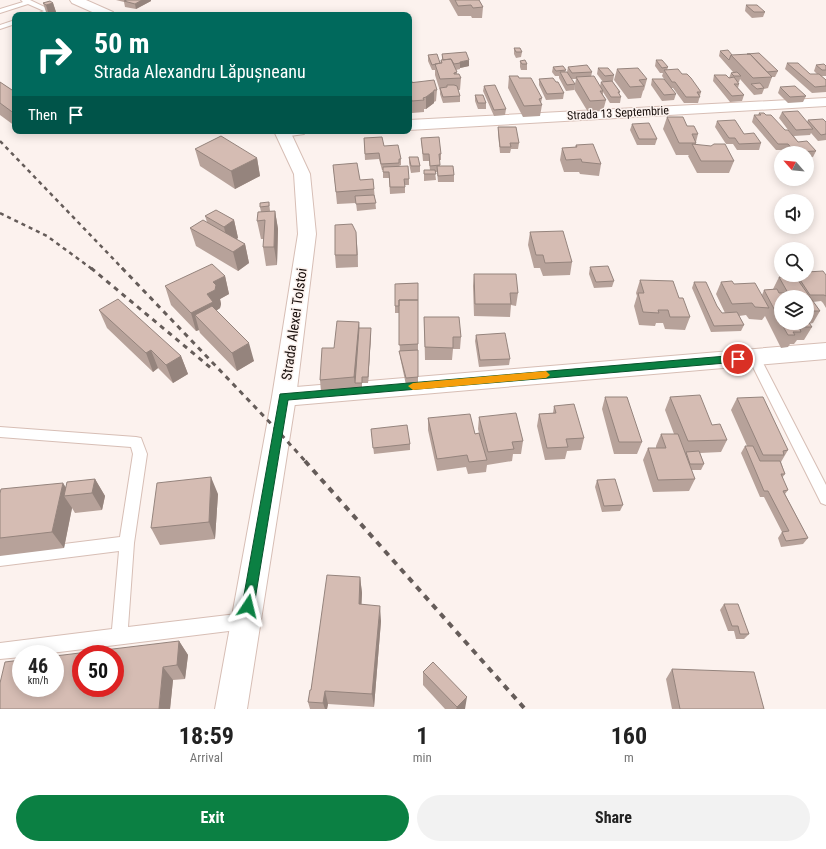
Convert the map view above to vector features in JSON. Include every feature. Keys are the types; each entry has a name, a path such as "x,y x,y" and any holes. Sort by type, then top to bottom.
{"street":[{"path":"76,0 102,12"},
{"name":"Strada 13 Septembrie","path":"412,125 826,102"},
{"name":"Strada Alexei Tolstoi","path":"231,709 284,397 307,234 302,174 289,134"},
{"path":"284,397 826,351"}],"lane":[{"path":"0,11 27,1 50,11 47,12"},
{"path":"0,27 12,23"},
{"path":"754,357 826,499"},
{"path":"0,432 136,442 140,454 127,544 119,637"},
{"path":"0,559 127,544"},
{"path":"0,651 245,621"}],"building":[{"path":"142,0 135,4 124,1"},
{"path":"455,0 479,0 483,7 473,8 471,5 458,6"},
{"path":"50,1 53,3 46,5 43,3"},
{"path":"746,5 757,5 765,12 754,12"},
{"path":"514,48 520,48 522,52 516,52"},
{"path":"728,50 732,55 729,60 720,51"},
{"path":"466,52 469,60 454,64 451,59 443,60 442,54"},
{"path":"759,53 778,71 767,72 750,54 747,54"},
{"path":"437,54 440,63 432,65 428,55"},
{"path":"750,54 772,77 753,78 731,55"},
{"path":"451,59 457,72 454,74 459,74 461,78 440,79 435,64 442,63 441,60"},
{"path":"525,60 527,64 522,64 520,61"},
{"path":"656,60 662,60 668,67 662,68"},
{"path":"787,63 798,63 810,74 819,74 826,80 826,86 815,87"},
{"path":"824,64 826,66 826,70 822,70 816,65"},
{"path":"587,65 592,72 572,73 568,67"},
{"path":"563,66 566,70 556,71 553,67"},
{"path":"598,68 608,68 614,75 605,76"},
{"path":"638,68 647,79 639,80 644,86 630,87 617,69"},
{"path":"678,69 682,74 687,74 691,78 701,92 697,92 700,97 686,97 675,82 672,82 664,70"},
{"path":"560,72 567,72 575,84 567,85"},
{"path":"737,72 741,76 734,76 731,73"},
{"path":"714,75 726,75 729,78 734,77 739,84 734,84 744,95 732,96"},
{"path":"509,76 531,78 542,98 539,99 542,105 524,106"},
{"path":"594,76 603,91 600,91 606,100 590,101 576,77"},
{"path":"553,78 556,82 558,82 564,93 547,94 539,79"},
{"path":"652,79 664,79 676,94 664,95"},
{"path":"434,80 437,90 434,90 423,98 424,100 412,101 412,83"},
{"path":"612,81 620,92 618,92 621,97 611,97 601,82"},
{"path":"0,82 12,90 12,112 0,103"},
{"path":"760,83 764,88 757,89 751,84"},
{"path":"447,85 457,86 460,96 443,97 440,88 447,87"},
{"path":"495,85 506,109 494,110 484,86"},
{"path":"795,86 806,96 790,97 780,87"},
{"path":"475,95 483,95 486,103 478,103"},
{"path":"798,111 813,129 796,130 782,112"},
{"path":"759,113 771,115 785,130 788,130 798,142 807,141 812,146 790,146 788,144 778,144 754,115 761,115"},
{"path":"667,117 683,117 687,126 694,126 698,134 692,134 696,143 679,143"},
{"path":"823,119 826,122 826,134 821,135 808,120"},
{"path":"735,120 744,134 754,133 761,143 739,144 735,138 729,138 717,121"},
{"path":"649,123 657,139 639,139 632,124"},
{"path":"498,127 516,127 519,143 510,143 511,147 500,147"},
{"path":"221,136 257,158 231,171 195,149"},
{"path":"382,137 384,146 398,145 401,159 399,159 399,163 381,164 379,153 365,154 364,138"},
{"path":"439,137 441,154 439,154 440,165 430,166 429,154 423,154 421,138"},
{"path":"593,144 601,164 582,162 581,159 566,160 562,148"},
{"path":"692,144 711,146 714,144 725,144 734,161 701,161"},
{"path":"409,157 418,157 420,166 411,166"},
{"path":"357,163 360,180 373,179 374,189 336,192 333,165"},
{"path":"408,166 409,179 404,179 405,187 390,187 389,172 383,172 383,167"},
{"path":"437,166 453,166 454,175 438,176"},
{"path":"424,170 435,170 436,174 424,174"},
{"path":"374,195 376,203 356,204 355,196"},
{"path":"269,202 269,206 260,207 260,203"},
{"path":"216,210 234,220 224,227 205,216"},
{"path":"275,211 274,247 263,247 265,220 257,221 258,212"},
{"path":"203,220 245,244 233,252 190,228"},
{"path":"352,224 356,232 357,255 335,255 335,225"},
{"path":"563,231 572,262 545,263 543,255 536,255 530,232"},
{"path":"212,264 225,276 213,282 216,285 215,290 207,294 213,302 191,313 165,286"},
{"path":"608,266 614,281 596,282 590,267"},
{"path":"823,271 826,275 826,296 814,295 814,290 807,290 802,282 814,282 814,272"},
{"path":"474,274 516,274 518,293 510,293 511,304 475,304"},
{"path":"640,280 673,281 679,298 683,298 690,317 670,317 668,310 658,310 659,313 643,312 638,293 644,293"},
{"path":"732,281 734,284 755,283 769,308 755,307 752,303 732,304 721,282"},
{"path":"694,282 706,282 717,306 722,313 737,312 744,325 714,326"},
{"path":"782,282 799,282 805,290 786,290"},
{"path":"418,283 418,300 399,300 399,306 395,306 395,284"},
{"path":"777,289 774,290 774,309 764,290"},
{"path":"118,299 181,356 166,365 151,350 146,353 99,310"},
{"path":"399,300 418,300 418,344 399,345"},
{"path":"814,303 820,311 814,311"},
{"path":"212,306 249,343 232,353 195,315"},
{"path":"424,317 459,317 461,337 453,337 453,348 425,347"},
{"path":"337,321 359,322 354,377 320,380 322,348 334,348"},
{"path":"359,328 371,328 368,377 362,377 362,383 355,383"},
{"path":"785,330 800,330 801,332 793,332 795,335 788,335"},
{"path":"505,333 510,359 480,360 476,335"},
{"path":"418,350 418,377 406,378 399,351"},
{"path":"700,395 712,425 720,424 727,440 688,441 670,397"},
{"path":"605,397 627,397 642,442 619,442"},
{"path":"763,397 788,450 783,451 784,455 763,455 737,398"},
{"path":"574,404 584,438 566,439 568,447 547,448 539,414 556,413 554,406"},
{"path":"516,413 523,441 512,442 514,449 488,452 479,417"},
{"path":"470,414 475,434 479,433 487,460 469,462 467,455 437,459 428,418"},
{"path":"407,425 410,444 373,448 371,429"},
{"path":"661,434 678,434 695,479 658,480 648,448 666,448"},
{"path":"745,446 753,446 760,461 780,461 785,474 781,474 788,490 783,491 808,538 786,541 782,532 789,531 768,491 764,491"},
{"path":"699,451 704,464 690,464 686,452"},
{"path":"211,477 209,522 151,528 157,483"},
{"path":"95,479 92,493 64,496 67,482"},
{"path":"615,479 623,505 604,506 597,480"},
{"path":"63,483 52,532 0,538 1,489"},
{"path":"327,575 360,577 359,604 380,606 372,694 325,691 323,703 308,702 311,690"},
{"path":"724,604 738,604 749,634 740,634 738,626 732,626"},
{"path":"179,641 177,665 163,667 159,709 0,709 0,683 5,662 12,661 12,697 64,697 64,655 72,654 72,697 124,697 124,648"},
{"path":"433,662 467,697 457,707 423,672"},
{"path":"672,669 754,672 764,709 680,709"}],"railway":[{"path":"0,141 123,269"},
{"path":"0,213 47,236 92,269"},
{"path":"91,268 211,368"},
{"path":"122,268 306,462"},
{"path":"305,461 525,709"}],"slow traffic":[{"path":"413,386 546,375"}],"route":[{"path":"248,606 284,397 738,359"}]}
